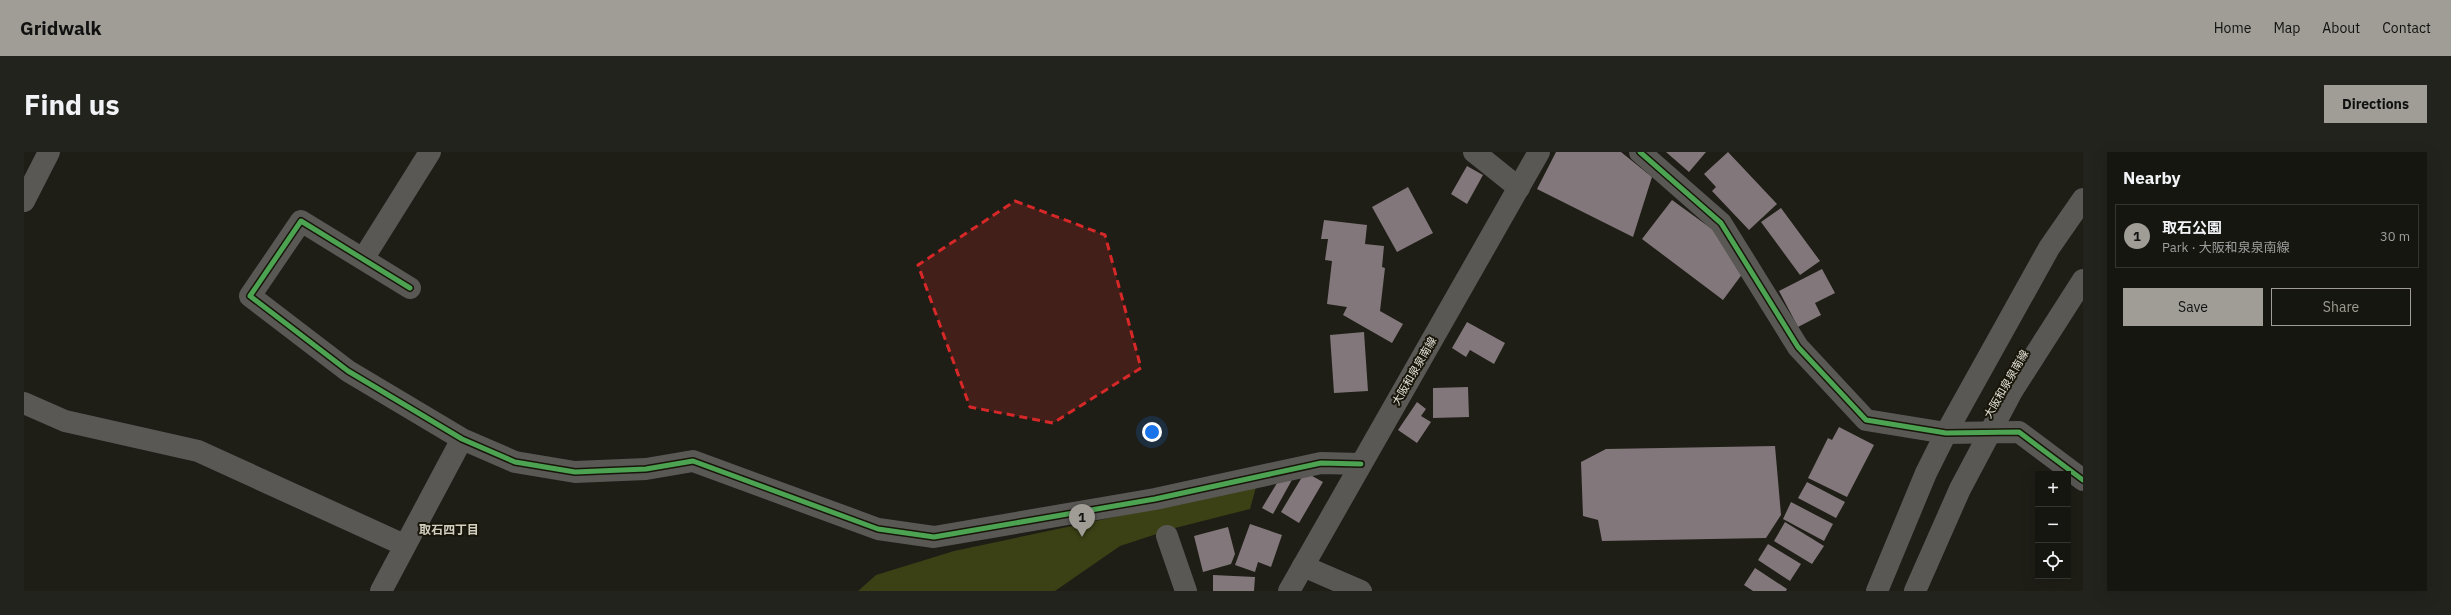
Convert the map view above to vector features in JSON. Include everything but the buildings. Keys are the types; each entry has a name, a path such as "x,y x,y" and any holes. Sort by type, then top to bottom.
{"main road":[{"name":"大阪和泉泉南線","path":"1289,591 1540,152"},
{"path":"1877,591 1926,473 1978,372 2049,248 2083,199"},
{"name":"大阪和泉泉南線","path":"1915,591 1960,488 2012,391 2083,280"}],"street":[{"path":"24,201 49,152"},
{"path":"363,259 430,152"},
{"path":"1474,152 1519,188"},
{"path":"1640,152 1720,223 1798,347 1866,420 1946,433 2020,432 2083,480"},
{"path":"410,288 301,221 250,296 348,371 462,439 515,462 575,472 646,469 693,461 878,529 934,537 1155,499 1321,463 1361,464"},
{"path":"24,403 65,421 198,451 404,545"},
{"path":"381,591 404,545 462,439"},
{"path":"1168,536 1182,589"},
{"path":"1303,566 1361,591"}],"highlighted area":[{"path":"1015,201 1105,235 1141,368 1053,423 970,407 918,265"}],"green space":[{"path":"1256,487 1250,509 1175,528 1120,546 1055,591 858,591 876,575 954,551"}],"cycle path":[{"path":"1640,152 1721,223 1798,347 1866,420 1946,433 2019,432 2083,480"},
{"path":"410,288 301,221 250,296 348,371 462,439 515,462 575,472 646,469 693,461 878,529 934,537 1155,499 1321,463 1361,464"}],"place":[{"name":"取石公園","path":"1082,537"}],"district":[{"name":"取石四丁目","path":"449,530"}]}
